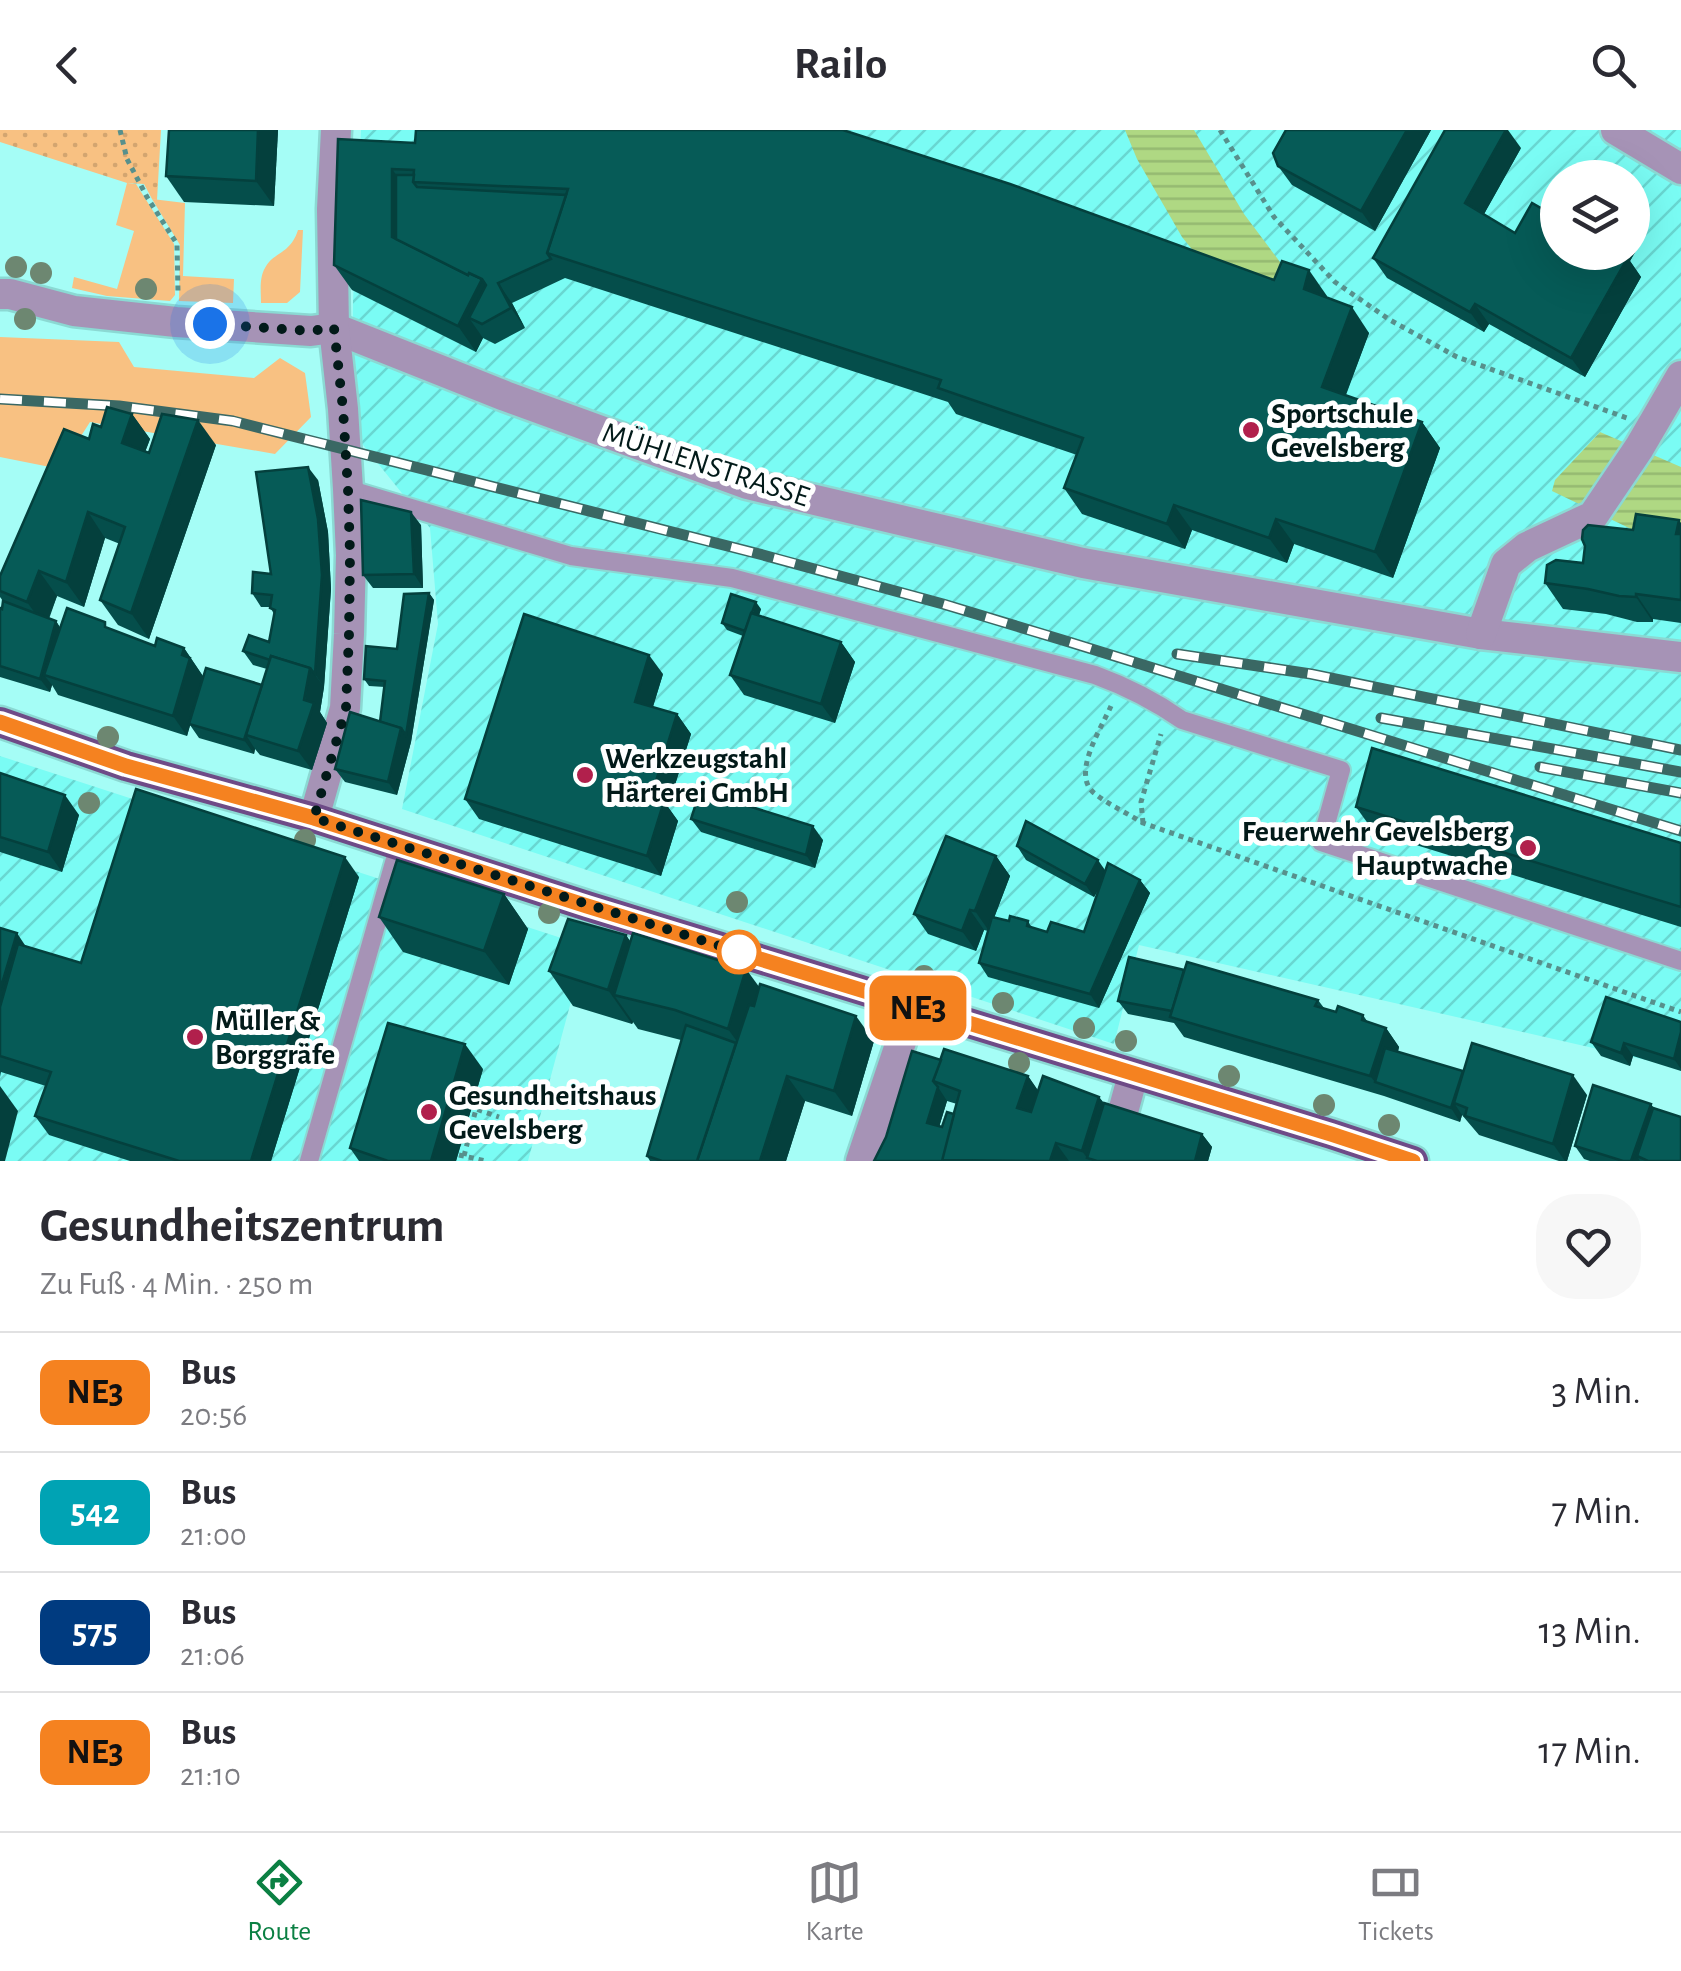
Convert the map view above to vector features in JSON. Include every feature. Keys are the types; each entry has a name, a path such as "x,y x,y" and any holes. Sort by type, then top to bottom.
{"main road":[{"path":"0,722 126,766 314,818 1400,1159"}],"street":[{"path":"314,818 346,708 350,554 343,409 334,328 332,209 336,130"},
{"path":"1616,130 1681,168"},
{"name":"MÜHLENSTRASSE","path":"0,294 74,311 176,322 310,331 334,328 505,396 746,484 1083,564 1481,634 1681,657"},
{"path":"1481,634 1506,564 1527,547 1594,516 1681,376"},
{"path":"861,1161 913,1006"},
{"path":"1121,1119 1133,1074"}],"lane":[{"path":"348,489 572,556 732,578 1094,674 1182,720 1340,770 1321,842 1681,961"},
{"path":"309,1161 399,845"}],"path":[{"path":"120,130 127,158 177,244 176,322"},
{"path":"1220,130 1274,217 1335,282 1390,320 1457,357 1645,437"},
{"path":"1121,685 1084,769 1085,784 1143,823 1681,1012"},
{"path":"1143,823 1142,802 1167,710"},
{"path":"486,1161 461,1156 476,1109 499,1116"}],"shaded area":[{"path":"0,130 161,130 157,200 152,199 144,184 127,183 0,142"},
{"path":"361,130 1681,130 1681,1068 1139,945 1114,1044 402,809 438,624 430,528 351,430"},
{"path":"1125,130 1194,130 1244,214 1289,274 1297,293 1195,253 1137,159"},
{"path":"127,183 136,184 174,244 175,295 170,301 107,296 72,288 74,277 117,289 134,231 116,225"},
{"path":"152,199 185,203 183,276 234,279 233,303 179,301 180,245"},
{"path":"298,230 303,230 300,292 287,303 261,303 265,268 291,244"},
{"path":"0,337 119,342 134,367 254,378 280,358 305,373 311,417 275,454 90,422 60,469 0,457"},
{"path":"1600,432 1681,467 1681,543 1654,540 1552,491 1555,480"},
{"path":"0,756 586,946 528,1161 0,1161"}],"building":[{"path":"169,130 258,130 256,181 166,176"},
{"path":"416,130 843,130 1010,184 1274,280 1282,261 1309,270 1304,289 1352,307 1322,387 1422,422 1375,552 1276,519 1269,538 1174,505 1167,524 1064,488 1083,438 938,388 941,380 547,253 568,189 413,182 414,170 392,169 392,237 482,279 458,326 334,265 338,139 415,143"},
{"path":"1286,130 1407,130 1361,211 1278,166 1273,153"},
{"path":"1445,130 1506,130 1465,203 1515,233 1532,203 1540,208 1540,270 1621,270 1571,358 1475,304 1470,312 1373,258"},
{"path":"396,175 414,175 417,187 566,195 547,253 551,259 498,283 511,308 482,324 469,318 486,285 482,279 396,239"},
{"path":"107,407 132,414 122,443 149,453 162,414 198,420 131,613 100,600 125,527 88,512 66,582 39,571 27,602 0,591 0,576 64,429 89,439 93,424 101,427"},
{"path":"308,467 318,519 322,575 315,674 310,668 243,651 249,635 269,642 275,610 270,608 272,595 252,593 253,572 271,574 256,472"},
{"path":"361,500 411,512 414,574 363,575"},
{"path":"1636,514 1679,520 1676,534 1681,534 1681,600 1636,594 1619,596 1545,583 1547,565 1556,560 1583,563 1583,530 1588,525 1633,530"},
{"path":"429,593 406,735 401,728 380,722 385,681 364,679 366,646 397,649 404,594"},
{"path":"731,594 756,602 745,631 722,623"},
{"path":"3,601 56,621 40,679 0,666"},
{"path":"67,608 155,646 157,638 184,648 182,655 190,658 173,716 44,675"},
{"path":"751,613 841,642 821,704 730,675"},
{"name":"Werkzeugstahl Härterei GmbH","path":"524,614 649,655 635,702 677,714 651,797 664,801 647,856 465,799"},
{"path":"271,656 310,668 304,700 314,703 298,751 246,735"},
{"path":"206,668 262,685 244,740 189,724"},
{"path":"350,712 401,728 388,782 335,769"},
{"name":"Feuerwehr Gevelsberg Hauptwache","path":"1372,748 1681,843 1681,907 1356,807"},
{"path":"0,773 65,795 48,852 0,837"},
{"name":"Müller & Borggräfe","path":"136,789 345,857 251,1161 179,1161 35,1116 51,1072 0,1056 0,1007 18,944 81,963"},
{"path":"700,791 813,826 806,855 691,819"},
{"path":"1026,821 1098,860 1085,884 1017,846"},
{"path":"946,836 996,856 975,911 970,910 962,931 914,914"},
{"path":"397,860 504,894 484,951 379,917"},
{"path":"1108,863 1140,880 1090,994 979,963 992,917 1009,921 1010,916 1047,932 1051,922 1084,932"},
{"path":"568,919 626,935 608,990 549,971"},
{"path":"0,928 17,933 0,990"},
{"path":"633,933 746,969 728,1029 675,1010 614,995"},
{"path":"1129,957 1184,970 1172,1011 1118,1001"},
{"path":"1187,962 1318,1000 1315,1006 1336,1012 1338,1006 1386,1028 1370,1076 1170,1017"},
{"path":"760,984 856,1016 834,1091 787,1076 760,1161 697,1161 749,1005 754,1006"},
{"path":"1606,997 1681,1022 1674,1059 1624,1043 1621,1053 1591,1042"},
{"path":"388,1023 465,1044 431,1161 388,1161 350,1148"},
{"path":"686,1025 736,1043 697,1161 662,1161 647,1156"},
{"path":"1472,1043 1573,1075 1553,1144 1465,1116 1467,1108 1454,1103"},
{"path":"1385,1048 1463,1071 1451,1108 1375,1082"},
{"path":"944,1049 1028,1076 1017,1108 1031,1112 1043,1076 1099,1097 1082,1151 1056,1143 1050,1161 941,1160 960,1091 933,1081"},
{"path":"912,1051 941,1060 933,1081 938,1087 927,1123 942,1127 947,1112 954,1114 942,1161 874,1161 886,1137"},
{"path":"1593,1085 1651,1104 1631,1161 1575,1146"},
{"path":"1104,1103 1202,1134 1195,1161 1087,1158"},
{"path":"1653,1108 1681,1117 1681,1161 1648,1161 1637,1156"}],"railway":[{"path":"0,399 119,406 233,421 763,555 943,604 1681,831"},
{"path":"1177,654 1311,674 1681,750"},
{"path":"1381,718 1681,772"},
{"path":"1540,767 1681,793"}],"bus line":[{"name":"NE3","path":"0,722 126,766 314,818 1413,1161"}],"place":[{"name":"Sportschule Gevelsberg","path":"1251,430"},
{"name":"Werkzeugstahl Härterei GmbH","path":"585,775"},
{"name":"Feuerwehr Gevelsberg Hauptwache","path":"1528,848"},
{"name":"Müller & Borggräfe","path":"195,1037"},
{"name":"Gesundheitshaus Gevelsberg","path":"429,1112"}],"route":[{"path":"210,324 310,331 334,328 348,489 346,708 314,818 739,952"}]}
